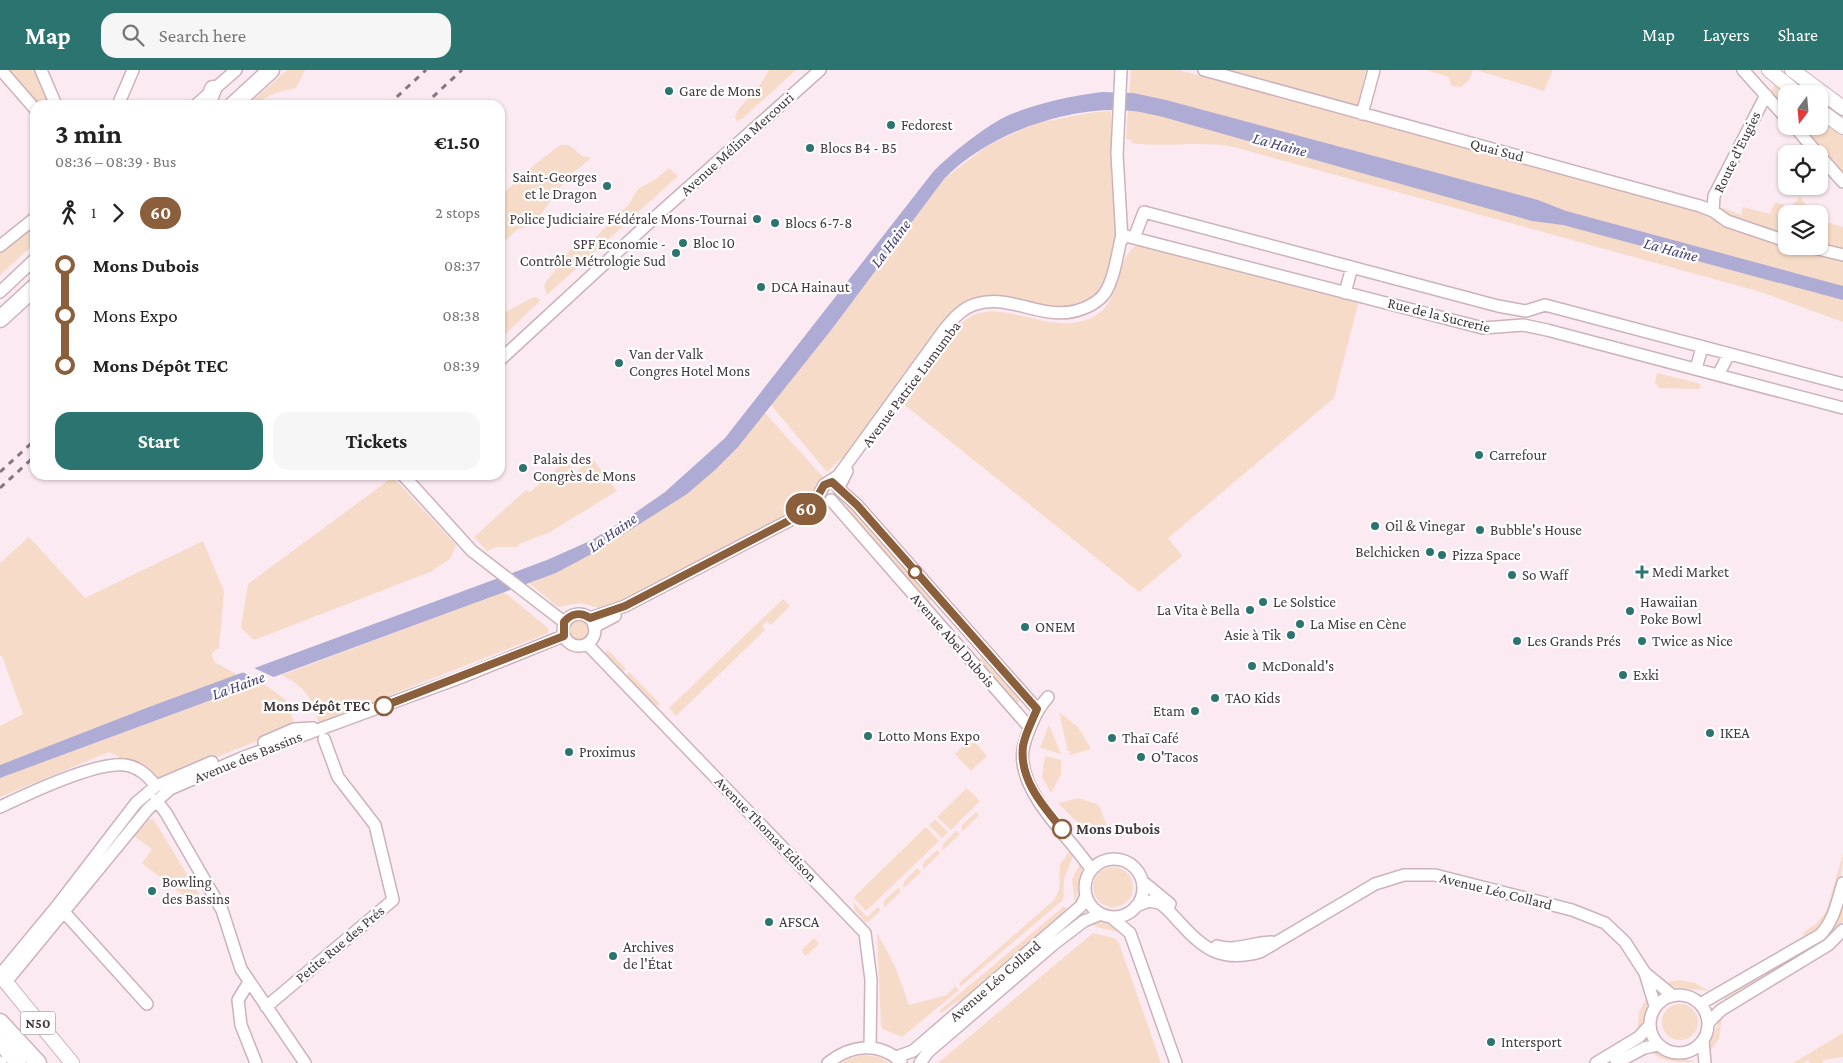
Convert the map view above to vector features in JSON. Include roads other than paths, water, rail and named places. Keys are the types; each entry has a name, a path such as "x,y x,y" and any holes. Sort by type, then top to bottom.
{"highway":[{"path":"238,100 271,70"},
{"path":"209,100 213,89"},
{"path":"0,319 30,292"},
{"path":"0,1022 38,1063"},
{"name":"N50","path":"0,1040 18,1063"}],"main road":[{"path":"1792,70 1843,108"},
{"path":"1773,74 1787,85"},
{"path":"1828,116 1843,127"},
{"name":"N50","path":"2,977 72,1063"}],"street":[{"path":"41,70 51,100"},
{"path":"120,100 133,70"},
{"path":"201,100 236,70"},
{"name":"Avenue Mélina Mercouri","path":"505,355 647,224 820,70"},
{"name":"Avenue Patrice Lumumba","path":"832,494 838,476 956,316 970,306 989,301 1060,315 1079,311 1099,301 1104,294 1122,235 1117,172 1121,70"},
{"name":"Quai Sud","path":"1204,70 1648,191 1713,211 1727,221 1778,237"},
{"path":"1362,114 1374,70"},
{"path":"1743,70 1778,109"},
{"path":"2,76 30,104"},
{"name":"Route d'Eugies","path":"1713,211 1714,196 1766,95"},
{"path":"1802,135 1810,145"},
{"path":"1828,165 1843,182"},
{"path":"1134,238 1144,212 1526,311 1545,305 1843,384"},
{"path":"0,246 30,222"},
{"name":"Rue de la Sucrerie","path":"1122,235 1483,328 1523,325 1547,330 1843,408"},
{"path":"1828,251 1843,255"},
{"path":"0,292 30,264"},
{"path":"1345,293 1352,267"},
{"path":"1696,369 1702,347"},
{"path":"1718,375 1729,354"},
{"path":"408,480 483,561 564,622"},
{"path":"592,622 739,554 800,520 832,494"},
{"name":"Avenue Abel Dubois","path":"832,494 857,505 1037,709"},
{"name":"Avenue Abel Dubois","path":"832,494 1030,728"},
{"path":"564,622 576,614 592,622"},
{"path":"564,622 564,636 574,645 587,644 593,636 592,622"},
{"name":"Avenue des Bassins","path":"2,977 64,912 156,800 170,789 210,771 322,734 564,636"},
{"name":"Avenue Thomas Edison","path":"587,644 865,933 871,980 870,1047"},
{"path":"1048,697 1037,709 1023,745 1023,761 1028,783 1042,805 1092,869"},
{"path":"2,977 136,803 156,786 294,729 322,734"},
{"name":"Petite Rue des Prés","path":"266,1007 393,900 375,824 338,777 322,734"},
{"path":"0,807 105,765 127,765 138,769 145,773 156,786"},
{"path":"156,800 166,813 222,910 241,969 305,1063"},
{"path":"1106,915 1125,915 1134,908 1143,890 1142,882 1134,867 1119,859 1103,861 1092,869 1086,879 1086,896 1095,909 1130,933"},
{"name":"Avenue Léo Collard","path":"1134,908 1149,901 1159,902 1197,942 1222,954 1248,955 1260,952 1375,884 1404,875 1430,874 1596,918 1610,927 1625,942 1645,973 1655,1006"},
{"name":"Avenue Léo Collard","path":"1142,882 1167,901 1198,936 1220,947 1247,947 1262,942 1276,942"},
{"path":"1700,1004 1820,935 1828,927 1833,916 1843,883"},
{"name":"Avenue Léo Collard","path":"899,1060 913,1051 1075,912 1084,902 1086,896"},
{"path":"1134,908 1130,933 1176,1063"},
{"path":"64,912 147,1004"},
{"name":"Avenue Léo Collard","path":"920,1063 928,1052 1055,943 1084,921 1106,915"},
{"path":"1708,1023 1722,1010 1828,945 1843,930"},
{"name":"Avenue Léo Collard","path":"1645,973 1672,995"},
{"path":"249,982 238,1000 241,1025 256,1063"},
{"path":"1686,1052 1696,1060 1704,1062 1703,1042 1708,1023 1705,1009 1690,996 1672,995 1655,1006 1650,1015 1649,1026 1654,1040 1668,1052 1686,1052 1703,1042"},
{"path":"1596,1063 1639,1037 1649,1026"},
{"path":"1622,1061 1644,1048 1658,1045"},
{"path":"828,1063 848,1050 870,1047 884,1050 899,1060"}],"water":[{"name":"La Haine","path":"1102,92 1133,93 1166,100 1538,200 1566,211 1843,286 1843,300 1563,225 1532,221 1163,117 1137,111 1109,110 1083,112 1057,118 1006,136 983,148 944,179 832,329 738,447 687,494 597,551 556,573 0,778 0,765 149,707 547,560 592,540 629,517 665,492 725,438 933,172 949,157 969,140 1009,115 1055,100"}],"railway":[{"path":"393,100 426,70"},
{"path":"429,100 462,70"},
{"path":"0,472 30,445"},
{"path":"0,488 30,461"}],"place":[{"name":"Gare de Mons","path":"669,91"},
{"name":"Fedorest","path":"891,125"},
{"name":"Blocs B4 - B5","path":"810,148"},
{"name":"Saint-Georges et le Dragon","path":"607,186"},
{"name":"Police Judiciaire Fédérale Mons-Tournai","path":"757,219"},
{"name":"Blocs 6-7-8","path":"775,223"},
{"name":"Bloc 10","path":"683,243"},
{"name":"SPF Economie - Contrôle Métrologie Sud","path":"676,253"},
{"name":"DCA Hainaut","path":"761,287"},
{"name":"Van der Valk Congres Hotel Mons","path":"619,363"},
{"name":"Carrefour","path":"1479,455"},
{"name":"Palais des Congrès de Mons","path":"523,468"},
{"name":"Oil & Vinegar","path":"1375,526"},
{"name":"Bubble's House","path":"1480,530"},
{"name":"Belchicken","path":"1430,552"},
{"name":"Pizza Space","path":"1442,555"},
{"name":"Medi Market","path":"1642,572"},
{"name":"So Waff","path":"1512,575"},
{"name":"Le Solstice","path":"1263,602"},
{"name":"La Vita è Bella","path":"1250,610"},
{"name":"Hawaiian Poke Bowl","path":"1630,611"},
{"name":"La Mise en Cène","path":"1300,624"},
{"name":"ONEM","path":"1025,627"},
{"name":"Asie à Tik","path":"1291,635"},
{"name":"Les Grands Prés","path":"1517,641"},
{"name":"Twice as Nice","path":"1642,641"},
{"name":"McDonald's","path":"1252,666"},
{"name":"Exki","path":"1623,675"},
{"name":"TAO Kids","path":"1215,698"},
{"name":"Mons Dépôt TEC","path":"384,706"},
{"name":"Etam","path":"1195,711"},
{"name":"IKEA","path":"1710,733"},
{"name":"Lotto Mons Expo","path":"868,736"},
{"name":"Thaï Café","path":"1112,738"},
{"name":"Proximus","path":"569,752"},
{"name":"O'Tacos","path":"1141,757"},
{"name":"Mons Dubois","path":"1062,829"},
{"name":"Bowling des Bassins","path":"152,891"},
{"name":"AFSCA","path":"769,922"},
{"name":"Archives de l'État","path":"613,956"},
{"name":"Intersport","path":"1491,1042"}]}
